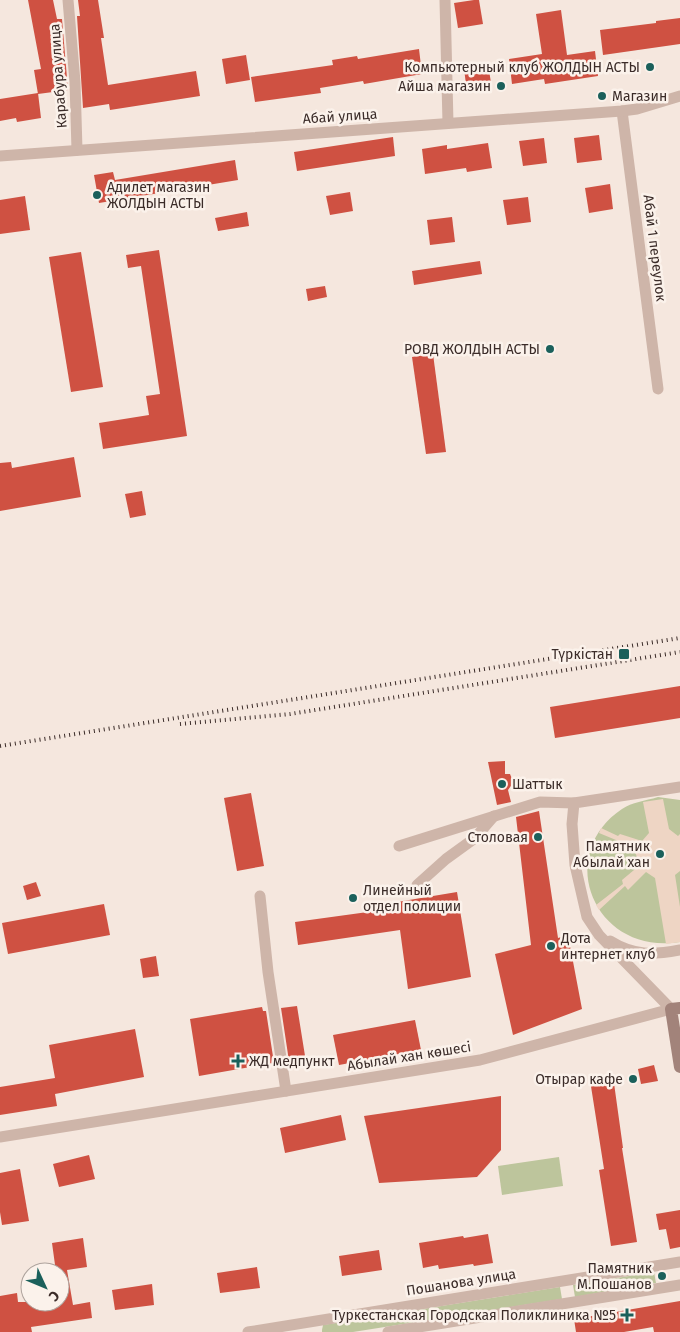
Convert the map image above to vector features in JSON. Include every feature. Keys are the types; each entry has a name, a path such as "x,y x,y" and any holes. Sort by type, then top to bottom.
{"street":[{"name":"Карабура улица","path":"68,0 77,150"},
{"path":"445,0 448,123"},
{"name":"Абай улица","path":"0,156 622,111 638,109 680,96"},
{"name":"Абай 1 переулок","path":"622,111 658,389"},
{"path":"399,846 540,802 574,803 680,787"},
{"path":"574,803 572,824 575,865 587,917 599,935 675,1008 680,1067"},
{"path":"417,885 446,859 475,838 496,815"},
{"path":"260,896 268,972 286,1091"},
{"path":"599,935 620,948 650,955 680,950"},
{"name":"Абылай хан көшесі","path":"0,1137 480,1060 675,1008"},
{"name":"Пошанова улица","path":"248,1332 680,1262"},
{"path":"388,1332 680,1285"}],"green space":[{"path":"658,797 680,800 680,942 650,942 625,934 606,918 593,898 588,875 590,851 601,828 622,809 634,803"},
{"path":"559,1157 563,1186 502,1195 498,1166"},
{"path":"654,1272 656,1283 575,1297 573,1285"},
{"path":"560,1287 562,1299 353,1332 322,1332 323,1325"}],"shaded area":[{"path":"663,799 669,829 678,836 680,834 680,871 675,875 680,907 680,942 666,944 655,878 646,872 628,890 625,886 599,910 596,905 623,884 622,880 640,865 635,852 616,840 599,833 601,828 618,836 620,834 642,841 649,833 643,802"}],"building":[{"path":"28,0 53,0 57,19 62,19 68,90 38,94 34,70 41,69"},
{"path":"78,0 98,0 104,38 101,38 108,85 196,71 200,96 110,110 109,104 83,108 77,16 80,16"},
{"path":"479,0 483,24 458,28 454,3"},
{"path":"561,10 567,55 595,51 598,76 545,84 544,79 512,84 509,59 542,54 536,14"},
{"path":"680,18 680,44 603,55 600,30"},
{"path":"419,49 422,74 364,84 363,81 320,88 321,93 255,102 251,77 333,65 332,60 357,56 358,59"},
{"path":"246,55 250,80 226,84 222,59"},
{"path":"488,64 492,89 467,93 464,68"},
{"path":"38,93 41,118 17,122 16,118 0,121 0,99"},
{"path":"599,135 602,160 577,163 574,138"},
{"path":"393,137 395,156 297,171 294,152"},
{"path":"544,138 547,163 523,166 519,141"},
{"path":"488,143 492,168 467,172 466,168 425,174 422,149 447,145 447,149"},
{"path":"235,160 238,180 99,203 94,175 113,172 115,180"},
{"path":"610,184 613,209 589,213 585,188"},
{"path":"350,192 353,211 330,215 326,196"},
{"path":"25,196 30,230 0,234 0,200"},
{"path":"528,197 531,222 507,225 503,200"},
{"path":"247,212 249,226 218,231 215,218"},
{"path":"452,217 455,242 430,245 427,220"},
{"path":"159,250 187,436 103,449 99,423 149,415 146,396 160,394 141,266 128,268 126,255"},
{"path":"81,252 103,387 71,392 49,257"},
{"path":"480,261 482,274 414,285 412,271"},
{"path":"325,286 327,297 308,301 306,289"},
{"path":"433,354 446,452 426,454 412,357"},
{"path":"74,457 81,497 0,511 0,463 11,462 12,468"},
{"path":"142,491 146,515 130,518 125,494"},
{"name":"Түркістан","path":"680,686 680,718 555,738 550,707"},
{"name":"Шаттык","path":"505,761 505,774 510,774 513,783 508,790 511,802 497,805 488,762"},
{"path":"251,793 264,866 237,871 224,798"},
{"path":"539,811 558,938 568,935 582,1009 513,1035 495,954 531,945 516,817"},
{"path":"36,882 41,896 27,900 23,886"},
{"path":"457,892 471,977 408,989 400,930 298,945 295,922 397,908 397,902"},
{"path":"104,904 110,935 8,954 2,923"},
{"path":"156,956 159,976 143,978 140,959"},
{"path":"297,1006 306,1062 291,1064 281,1008"},
{"path":"262,1007 263,1011 266,1011 274,1063 199,1076 190,1019"},
{"path":"415,1020 421,1050 339,1065 333,1035"},
{"path":"135,1029 144,1077 55,1094 57,1106 0,1115 0,1087 55,1078 49,1045"},
{"path":"654,1065 658,1081 641,1084 638,1069"},
{"path":"613,1076 637,1242 611,1246 599,1170 604,1169 590,1080"},
{"path":"501,1096 501,1150 477,1177 379,1183 364,1116"},
{"path":"341,1115 346,1140 285,1153 280,1128"},
{"path":"89,1155 95,1179 59,1187 53,1164"},
{"path":"20,1169 29,1221 2,1225 0,1173"},
{"path":"680,1210 680,1247 670,1249 666,1229 659,1230 656,1214"},
{"path":"488,1234 493,1263 439,1269 438,1265 423,1268 419,1243"},
{"path":"83,1238 87,1267 70,1270 70,1262 55,1262 52,1243"},
{"path":"379,1250 382,1270 342,1276 339,1256"},
{"path":"257,1267 260,1288 220,1293 217,1273"},
{"path":"152,1284 154,1305 115,1310 112,1290"},
{"path":"70,1288 73,1305 90,1302 92,1318 31,1327 32,1332 0,1332 0,1296 17,1293 18,1302 20,1302 20,1312 70,1312"},
{"path":"680,1301 680,1332 654,1332 653,1327 624,1332 576,1332 574,1319"}],"railway":[{"path":"0,746 680,638"},
{"path":"180,724 290,714 680,652"}],"place":[{"name":"Компьютерный клуб ЖОЛДЫН АСТЫ","path":"650,67"},
{"name":"Айша магазин","path":"501,86"},
{"name":"Магазин","path":"602,96"},
{"name":"Адилет магазин ЖОЛДЫН АСТЫ","path":"97,195"},
{"name":"РОВД ЖОЛДЫН АСТЫ","path":"550,349"},
{"name":"Түркістан","path":"624,654"},
{"name":"Шаттык","path":"502,784"},
{"name":"Столовая","path":"538,837"},
{"name":"Памятник Абылай хан","path":"660,854"},
{"name":"Линейный отдел полиции","path":"353,898"},
{"name":"Дота интернет клуб","path":"551,946"},
{"name":"ЖД медпункт","path":"238,1061"},
{"name":"Отырар кафе","path":"633,1079"},
{"name":"Памятник М.Пошанов","path":"662,1276"},
{"name":"Туркестанская Городская Поликлиника №5","path":"627,1315"}]}
